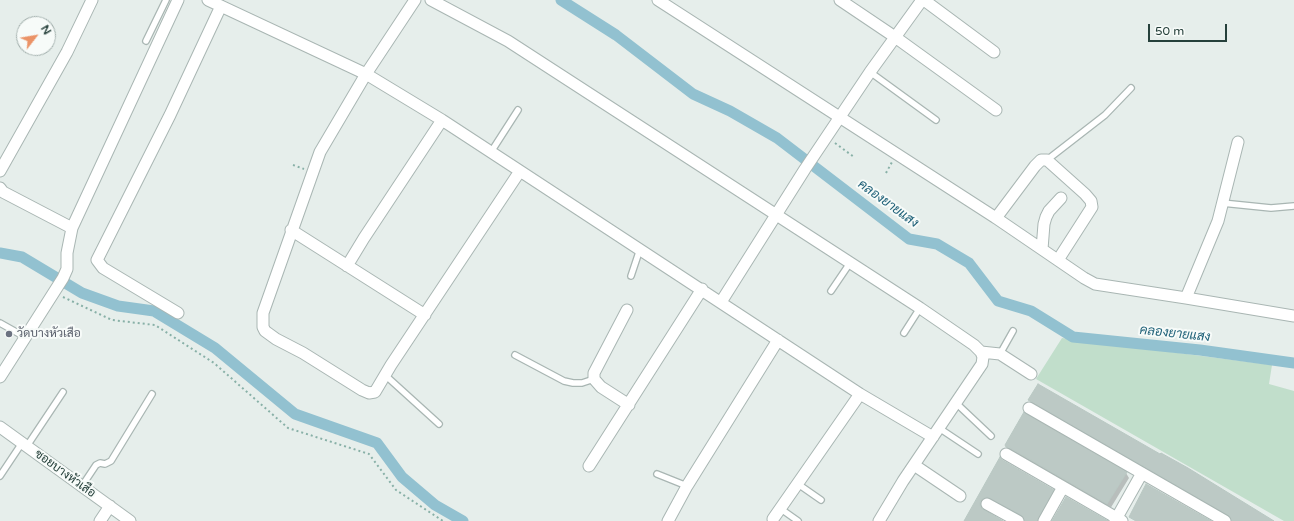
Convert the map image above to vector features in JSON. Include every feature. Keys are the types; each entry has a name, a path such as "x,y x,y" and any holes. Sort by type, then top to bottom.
{"street":[{"path":"0,171 67,52 92,0"},
{"path":"0,377 63,278 67,269 67,253 72,228 178,0"},
{"path":"208,0 223,4 366,74 442,120 860,394 933,437"},
{"path":"415,0 366,74 320,152 291,230 263,313 263,327 265,331 276,339 303,353 369,393 375,392 520,171"},
{"path":"431,0 508,42 920,308 974,345 981,352 983,357 982,364 903,481 879,521"},
{"path":"658,0 840,119 996,218 1095,284 1294,316"},
{"path":"840,0 895,37 996,110"},
{"path":"721,302 805,169 814,158 870,72 923,0 994,52"},
{"path":"178,313 103,268 98,260 170,116 223,4"},
{"path":"347,266 442,120"},
{"path":"1186,298 1218,221 1238,142"},
{"path":"996,218 1035,166 1042,160 1047,160 1085,194 1091,201 1092,207 1058,260"},
{"path":"0,188 3,192 72,228"},
{"path":"1042,249 1046,217 1049,211 1061,198"},
{"path":"291,230 425,315"},
{"path":"588,466 629,405 702,290"},
{"path":"626,310 594,373 594,379 601,387 629,405"},
{"path":"668,521 687,486 778,340"},
{"path":"981,352 1000,354 1031,374"},
{"path":"773,519 860,394"},
{"path":"1029,408 1225,521"},
{"name":"ซอยบางหัวเสือ","path":"0,427 130,521"},
{"path":"1006,454 1118,520 1142,473"},
{"path":"914,465 960,496"},
{"path":"1044,521 1063,487"},
{"path":"987,504 1018,521"},
{"path":"100,521 110,506"}],"lane":[{"path":"146,41 166,0"},
{"path":"870,72 936,120"},
{"path":"1047,160 1105,115 1131,88"},
{"path":"491,152 518,110"},
{"path":"1222,203 1271,208 1294,206"},
{"path":"631,276 640,249"},
{"path":"832,291 850,263"},
{"path":"904,333 920,308"},
{"path":"0,323 25,337"},
{"path":"1000,354 1013,331"},
{"path":"515,355 564,381 573,384 594,379"},
{"path":"385,375 438,424"},
{"path":"0,476 63,392"},
{"path":"82,486 96,466 100,463 105,464 111,461 152,394"},
{"path":"956,403 991,436"},
{"path":"939,428 978,454"},
{"path":"657,474 687,486"},
{"path":"798,484 821,500"},
{"path":"781,509 798,521"}],"path":[{"path":"828,137 854,157"},
{"path":"54,293 112,320 155,325 214,363 288,428 369,454 396,490 443,521"}],"green space":[{"path":"1062,338 1272,365 1269,384 1294,391 1294,521 1284,521 1036,379"}],"building":[{"path":"1038,384 1160,454 1161,453 1188,468 1274,521 1232,521 1228,515 1028,400"},
{"path":"1024,412 1127,472 1107,504 1006,447 1005,445"},
{"path":"1000,457 1002,460 1054,490 1037,521 1025,521 1021,515 987,497 981,500 981,508 1003,521 964,521"},
{"path":"1146,484 1211,521 1136,521 1129,517"},
{"path":"1066,497 1108,521 1052,521"}],"waterway":[{"name":"คลองยายแสง","path":"561,0 616,35 693,94 730,111 777,138 909,239 937,244 969,263 998,301 1031,311 1073,337 1200,350 1294,363"},
{"path":"0,253 22,257 82,293 118,306 154,311 215,348 295,414 377,443 402,477 435,505 463,521"}],"place":[{"name":"วัดบางหัวเสือ","path":"9,334"}]}
